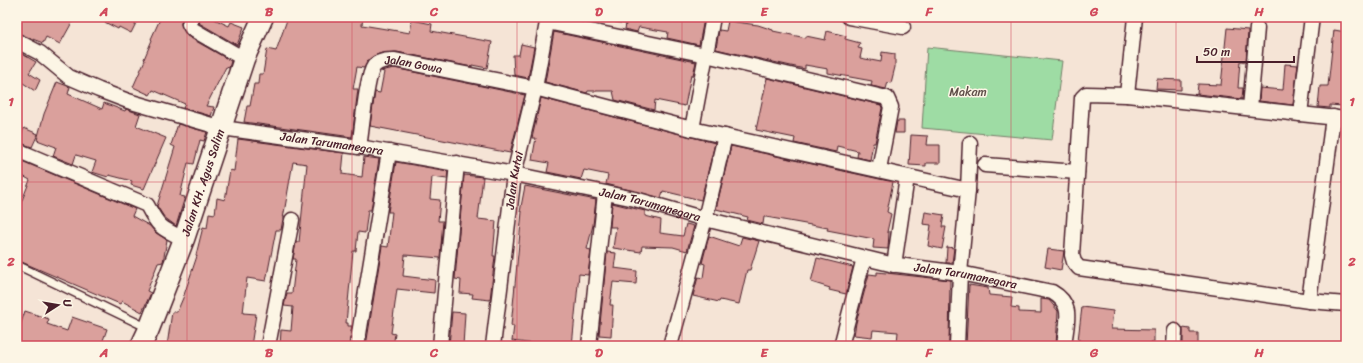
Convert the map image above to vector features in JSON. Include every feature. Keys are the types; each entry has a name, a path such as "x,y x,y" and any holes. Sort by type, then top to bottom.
{"street":[{"path":"192,17 189,24 192,29 244,59"},
{"name":"Jalan KH. Agus Salim","path":"141,346 150,328 184,239 244,59 262,17"},
{"path":"692,129 713,17"},
{"path":"849,17 902,27"},
{"path":"1127,95 1135,17"},
{"path":"1300,114 1312,17"},
{"path":"548,19 887,98 891,107 879,170"},
{"name":"Jalan Kutai","path":"493,346 514,174 535,88 548,19"},
{"path":"1250,108 1258,28"},
{"name":"Jalan Tarumanegara","path":"17,41 40,54 69,77 99,90 128,101 222,128 360,147 514,174 635,199 705,219 894,265 960,274 1052,292 1062,297 1068,307 1064,346"},
{"name":"Jalan Gowa","path":"360,147 368,84 374,67 379,62 395,60 535,88"},
{"path":"535,88 692,129 968,190"},
{"path":"1309,301 1340,118 1127,95 1091,93 1086,94 1082,98 1072,255 1074,262 1079,268 1309,301 1346,304"},
{"path":"670,346 705,219 725,136"},
{"path":"957,346 960,274 968,190 970,143"},
{"path":"17,150 148,205 154,220 161,228 184,239"},
{"path":"357,346 389,152"},
{"path":"440,346 458,163"},
{"path":"985,165 1077,172"},
{"path":"894,265 907,177"},
{"path":"589,346 605,193"},
{"path":"268,346 292,220"},
{"path":"844,346 841,346 864,258"},
{"path":"1174,346 1175,331"}],"lane":[{"path":"17,265 150,328"}],"green space":[{"name":"Makam","path":"927,47 1062,61 1052,140 922,128"}],"building":[{"path":"17,17 75,17 60,44 46,37 43,43 17,33"},
{"path":"95,17 126,17 136,23 131,33 119,27 118,29"},
{"path":"161,17 183,17 181,24 187,36 231,61 229,68 226,67 206,106 214,107 211,116 183,108 185,104 153,90 150,95 133,87"},
{"path":"201,17 210,17 229,26 231,22 244,27 237,45 199,23"},
{"path":"288,17 363,17 362,25 410,33 412,20 432,24 431,31 492,42 487,68 472,65 472,67 397,52 382,53 372,57 364,68 357,67 353,89 358,89 352,137 244,122 247,106 250,106 254,84 258,84 259,74 263,74 267,49 276,51"},
{"path":"616,17 672,17 686,20 686,17 697,17 704,19 699,45 667,38 668,32 639,27 637,32 625,29 626,24 615,22"},
{"path":"728,21 758,25 773,31 806,38 806,36 825,40 827,31 846,36 845,39 860,43 858,48 862,49 860,58 881,62 882,52 895,54 895,67 891,83 888,82 886,89 871,86 872,81 828,73 828,69 805,65 805,69 716,49 719,30 726,31"},
{"path":"1227,28 1248,30 1246,62 1240,61 1238,88 1243,88 1242,99 1197,94 1198,84 1221,85"},
{"path":"1334,30 1346,32 1346,84 1342,106 1330,105 1330,108 1318,107 1320,86 1328,86"},
{"path":"554,32 696,62 693,75 691,75 685,106 655,100 654,110 615,100 613,91 588,91 587,93 545,82"},
{"path":"521,44 534,47 528,78 514,75 513,55 519,55"},
{"path":"17,51 36,62 29,73 40,80 35,91 17,79"},
{"path":"1285,64 1298,65 1293,105 1259,101 1260,88 1283,90"},
{"path":"394,68 525,95 510,153 370,126 375,92 380,93 384,72 381,71"},
{"path":"767,78 881,105 882,108 875,143 873,143 870,160 857,157 858,151 837,146 836,152 794,143 795,138 756,130"},
{"path":"1157,79 1181,80 1181,90 1156,89"},
{"path":"57,82 70,87 68,94 102,109 104,103 125,111 126,109 140,114 136,126 166,138 144,189 131,185 132,181 109,175 108,177 92,172 96,161 76,155 73,164 53,156 56,147 37,140 44,114"},
{"path":"541,98 715,143 701,200 663,191 661,198 606,184 608,175 584,170 581,179 547,172 549,163 532,160 536,138 532,138"},
{"path":"897,121 904,121 904,133 895,133"},
{"path":"178,124 207,132 204,141 200,140 194,164 188,163 180,196 185,197 176,226 164,217 157,206 175,147 171,145"},
{"path":"24,128 38,134 32,147 18,142"},
{"path":"911,135 928,136 927,145 940,145 940,163 926,163 926,166 909,165"},
{"path":"238,139 344,153 342,174 362,177 364,157 379,159 371,210 368,210 365,233 358,232 356,251 353,251 346,323 348,323 348,326 352,326 349,346 280,346 281,330 291,331 293,307 284,306 287,293 292,293 296,259 293,259 296,242 299,242 307,164 293,162 281,230 276,230 266,281 247,278 243,313 256,314 251,346 167,346 172,312 177,312 183,298 197,256 203,227 207,228 209,213 215,214 217,198 225,200 230,170 234,171"},
{"path":"731,146 893,182 887,212 891,214 887,232 889,232 888,249 873,248 874,239 827,230 828,228 766,217 764,217 763,224 747,220 748,217 716,209"},
{"path":"17,159 135,209 132,216 150,226 156,233 167,240 163,262 158,263 147,291 151,293 142,312 122,301 120,304 17,260 17,213 30,180 21,175 17,183"},
{"path":"396,162 448,171 447,179 432,177 430,199 440,200 438,221 443,221 440,258 405,255 403,276 435,280 434,293 397,289 391,333 395,334 393,346 366,346 382,246 388,247 392,212 388,212"},
{"path":"464,175 483,177 478,219 496,221 493,256 495,256 490,300 472,298 473,294 460,293 461,280 455,279"},
{"path":"525,186 596,200 593,225 587,249 591,250 588,275 579,274 572,346 551,346 512,341 514,326 511,326 522,212 520,212"},
{"path":"612,203 645,211 645,216 661,220 660,233 683,236 686,224 694,226 687,251 673,247 642,246 641,252 613,248 616,227 610,227"},
{"path":"925,212 944,215 942,227 946,227 942,249 928,246 931,225 923,224"},
{"path":"709,236 739,246 742,237 759,241 750,270 747,270 739,304 720,300 719,302 693,296 698,277 703,278 705,264 702,263"},
{"path":"947,247 954,248 952,263 946,263"},
{"path":"1048,249 1064,251 1061,270 1045,267"},
{"path":"607,252 616,253 614,268 637,271 636,284 613,282 610,305 613,305 611,336 599,335"},
{"path":"817,258 853,267 846,294 829,290 830,288 811,282"},
{"path":"877,272 950,280 949,346 925,346 925,344 920,344 920,342 897,342 898,332 873,330 872,337 854,335 869,274 877,275"},
{"path":"969,285 988,288 989,295 1012,297 1011,307 1019,308 1019,312 1041,313 1041,299 1049,300 1058,311 1056,346 1000,346 1000,343 980,341 979,346 966,346"},
{"path":"1082,307 1113,311 1111,329 1154,330 1154,342 1151,342 1152,344 1080,346 1081,340 1078,340"},
{"path":"25,311 49,319 47,324 67,331 72,317 107,329 101,346 17,346 17,335"},
{"path":"452,312 465,313 463,346 449,346"},
{"path":"1183,328 1190,329 1190,333 1198,333 1198,346 1183,346"}]}
